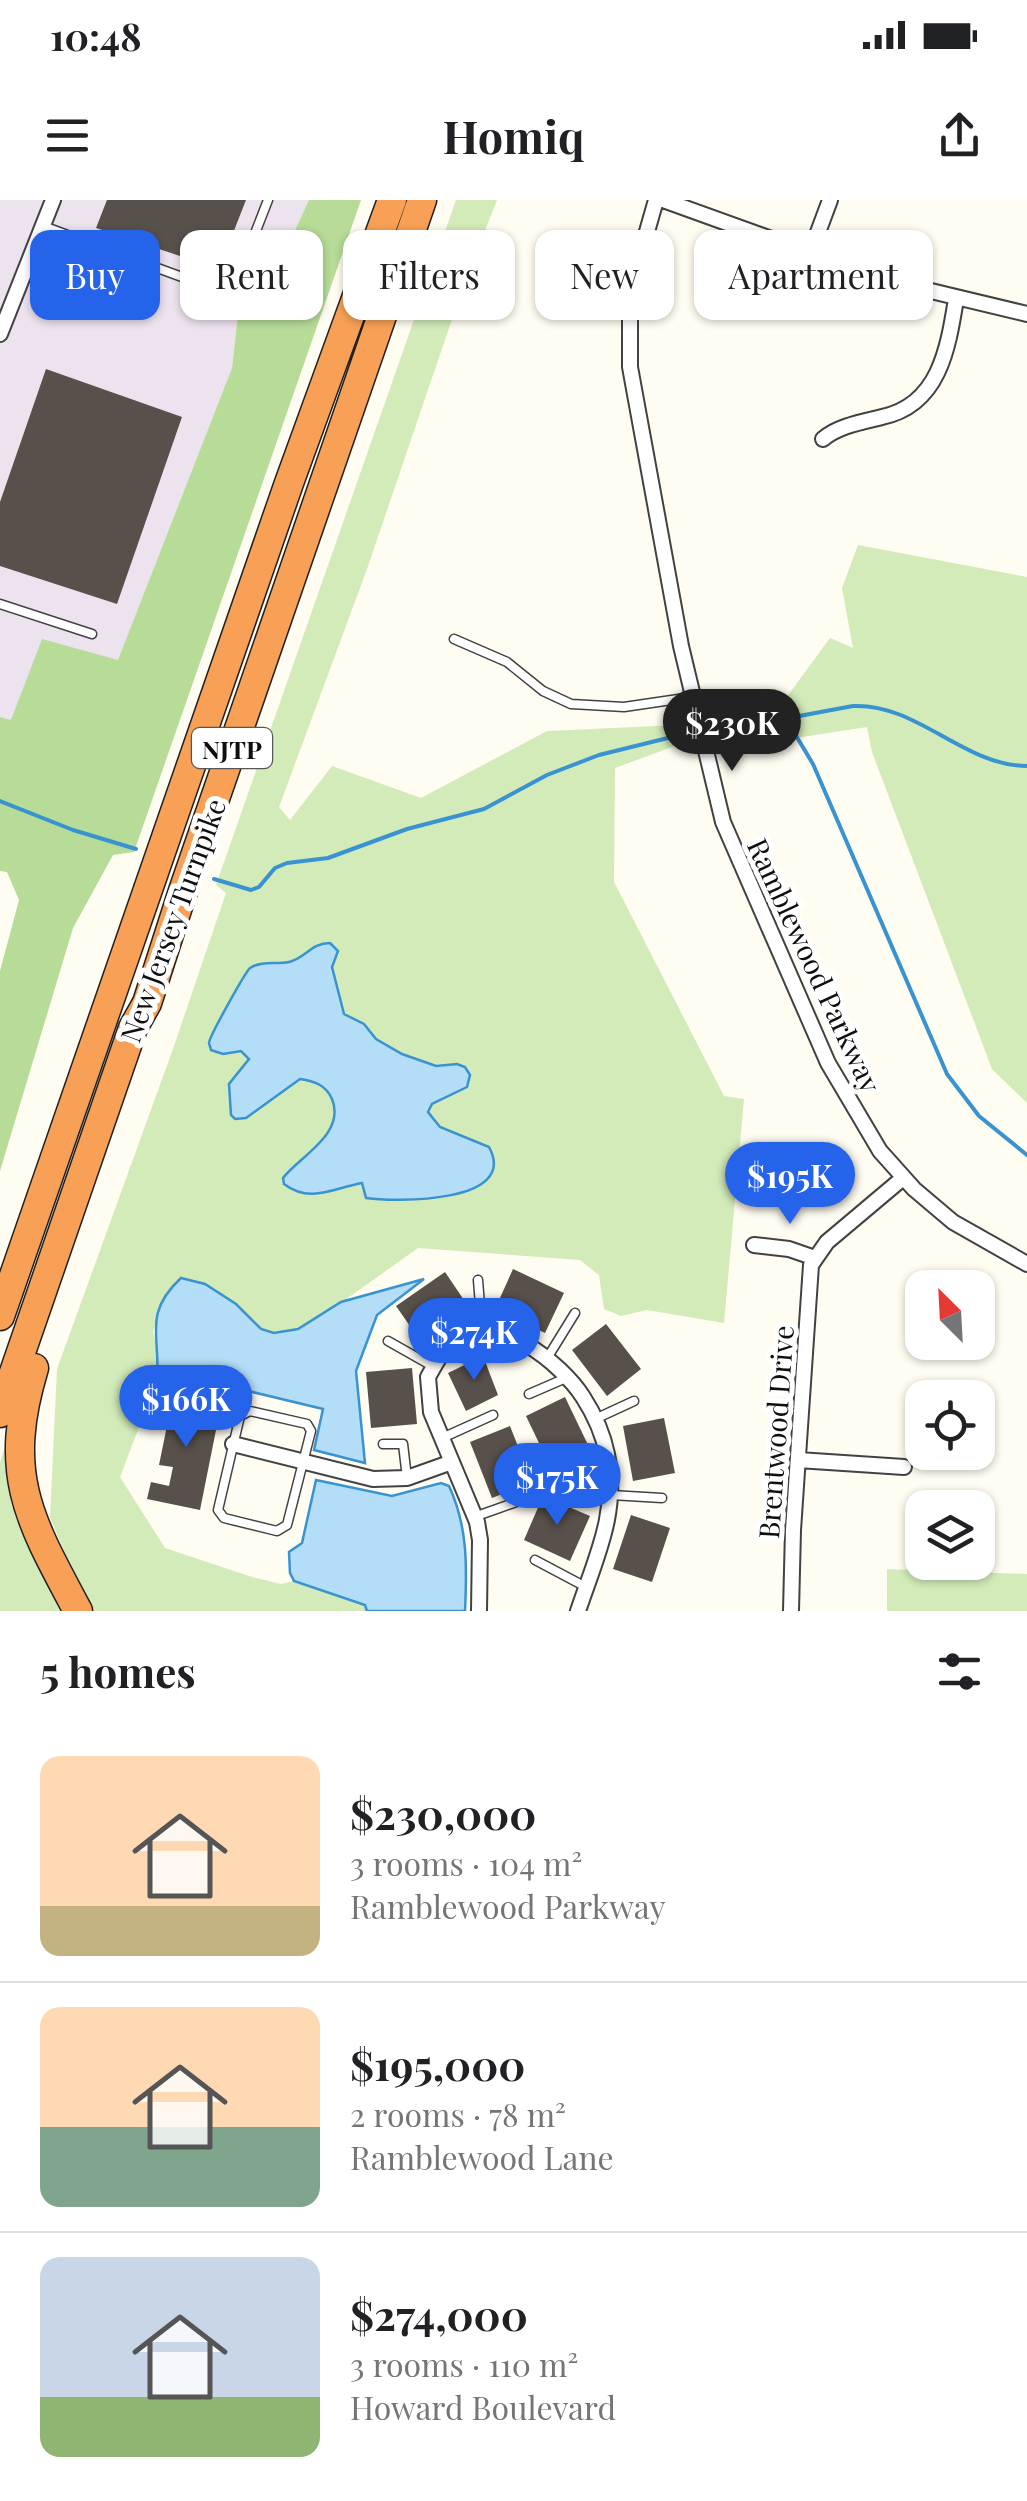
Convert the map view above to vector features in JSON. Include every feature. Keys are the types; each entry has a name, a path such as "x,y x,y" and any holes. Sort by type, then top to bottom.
{"highway":[{"name":"New Jersey Turnpike","path":"0,1316 289,483 392,200"},
{"name":"New Jersey Turnpike","path":"0,1413 133,1028 148,1003 422,200"},
{"path":"78,1611 41,1542 25,1501 19,1461 20,1425 148,1003"},
{"path":"0,1276 29,1194 79,1086"}],"street":[{"path":"0,334 52,200"},
{"path":"660,200 743,230"},
{"name":"Ramblewood Parkway","path":"660,200 635,265 627,342 633,392 692,697 716,796 747,883 839,1086 880,1151 903,1178 953,1222 1027,1264"},
{"path":"819,230 830,200"},
{"path":"933,293 1027,314"},
{"path":"823,439 865,420 894,414 920,399 938,373 956,299"},
{"path":"754,1245 790,1249 815,1258 838,1230 903,1178"},
{"name":"Brentwood Drive","path":"791,1611 810,1274 815,1258"},
{"path":"479,1611 480,1540 427,1394 428,1377 454,1339 492,1330 518,1339 582,1394 607,1456 612,1508 578,1611"},
{"path":"233,1444 374,1479 407,1478 452,1462"},
{"path":"798,1460 904,1468"}],"lane":[{"path":"43,226 231,295 268,200"},
{"path":"289,483 320,494"},
{"path":"0,604 92,634"},
{"path":"454,639 508,662 543,691 571,704 624,707 692,697"},
{"path":"478,1280 482,1331"},
{"path":"546,1360 575,1313"},
{"path":"388,1341 434,1367"},
{"path":"529,1394 566,1378"},
{"path":"595,1419 634,1401"},
{"path":"250,1410 307,1424 311,1430 303,1461 287,1525 282,1529 224,1518 218,1510 240,1416 250,1410"},
{"path":"442,1438 493,1415"},
{"path":"383,1444 404,1444 407,1478"},
{"path":"566,1482 662,1498"},
{"path":"474,1517 522,1500"},
{"path":"535,1560 586,1588"}],"shaded area":[{"path":"0,200 309,200 295,230 180,230 180,320 237,320 232,368 118,661 11,721 0,717"}],"green space":[{"path":"309,200 361,200 351,230 343,230 343,252 323,309 323,230 295,230"},
{"path":"456,200 497,200 485,230 445,230"},
{"path":"237,320 319,320 134,852 113,855 73,928 0,1171 0,971 19,900 7,872 0,871 0,717 11,720 42,639 118,660 232,368"},
{"path":"414,320 452,320 367,569 279,807 290,820 332,766 421,798 547,731 679,725 683,743 615,768 614,882 724,1096 744,1099 724,1323 647,1310 621,1316 604,1309 599,1275 580,1260 418,1248 298,1329 274,1333 261,1329 236,1304 167,1291 153,1331 159,1364 157,1380 120,1477 165,1548 252,1577 281,1584 294,1581 337,1593 365,1605 367,1611 88,1611 50,1517 57,1369 226,893 216,885"},
{"path":"858,545 1027,577 1027,1103 992,1069 872,752 867,727 789,739 712,739 708,717 778,709 830,638 853,648 842,588"},
{"path":"6,1444 16,1509 66,1611 0,1611 0,1462"},
{"path":"887,1569 905,1570 905,1580 995,1580 995,1573 1027,1574 1027,1611 887,1611"}],"water":[{"path":"330,943 338,951 332,967 344,1014 364,1024 376,1039 402,1054 436,1066 465,1067 470,1075 467,1087 432,1104 428,1112 440,1127 489,1147 494,1166 487,1180 471,1189 425,1199 366,1198 362,1183 322,1193 303,1193 284,1184 283,1178 319,1143 333,1123 335,1112 326,1090 300,1079 246,1118 235,1119 231,1115 229,1084 249,1059 241,1051 223,1054 211,1050 209,1043 235,991 250,968 289,962 318,945"},
{"path":"181,1278 205,1284 236,1304 261,1329 274,1333 298,1329 341,1302 424,1279 377,1315 356,1371 365,1463 314,1450 323,1409 240,1389 237,1399 157,1380 157,1315 161,1303"},
{"path":"316,1480 392,1496 441,1483 449,1486 463,1532 465,1611 367,1611 365,1605 294,1581 289,1552 302,1543"}],"building":[{"path":"107,200 246,200 234,230 180,230 180,256 160,249 160,230 96,228"},
{"path":"46,369 182,417 117,604 0,566 0,502"},
{"path":"513,1269 564,1293 545,1333 495,1309"},
{"path":"445,1272 470,1309 421,1342 396,1306"},
{"path":"606,1324 641,1369 607,1396 572,1350"},
{"path":"483,1356 498,1395 466,1411 448,1373"},
{"path":"412,1368 417,1424 371,1428 366,1372"},
{"path":"161,1393 221,1405 200,1510 147,1499 151,1482 169,1486 173,1467 159,1465 169,1416 157,1413"},
{"path":"565,1397 590,1449 551,1468 526,1416"},
{"path":"664,1418 675,1473 633,1481 623,1426"},
{"path":"510,1426 532,1482 492,1498 470,1442"},
{"path":"543,1496 590,1516 570,1561 524,1540"},
{"path":"631,1515 670,1528 652,1582 613,1569"}],"waterway":[{"path":"713,732 853,706 876,708 898,714 982,756 1027,766"},
{"path":"777,720 795,734 813,764 947,1074 979,1116 1027,1155"},
{"path":"214,879 251,890 259,887 275,868 287,863 328,858 407,829 484,809 547,775 599,755 684,734"},
{"path":"0,801 73,830 136,849"}]}
